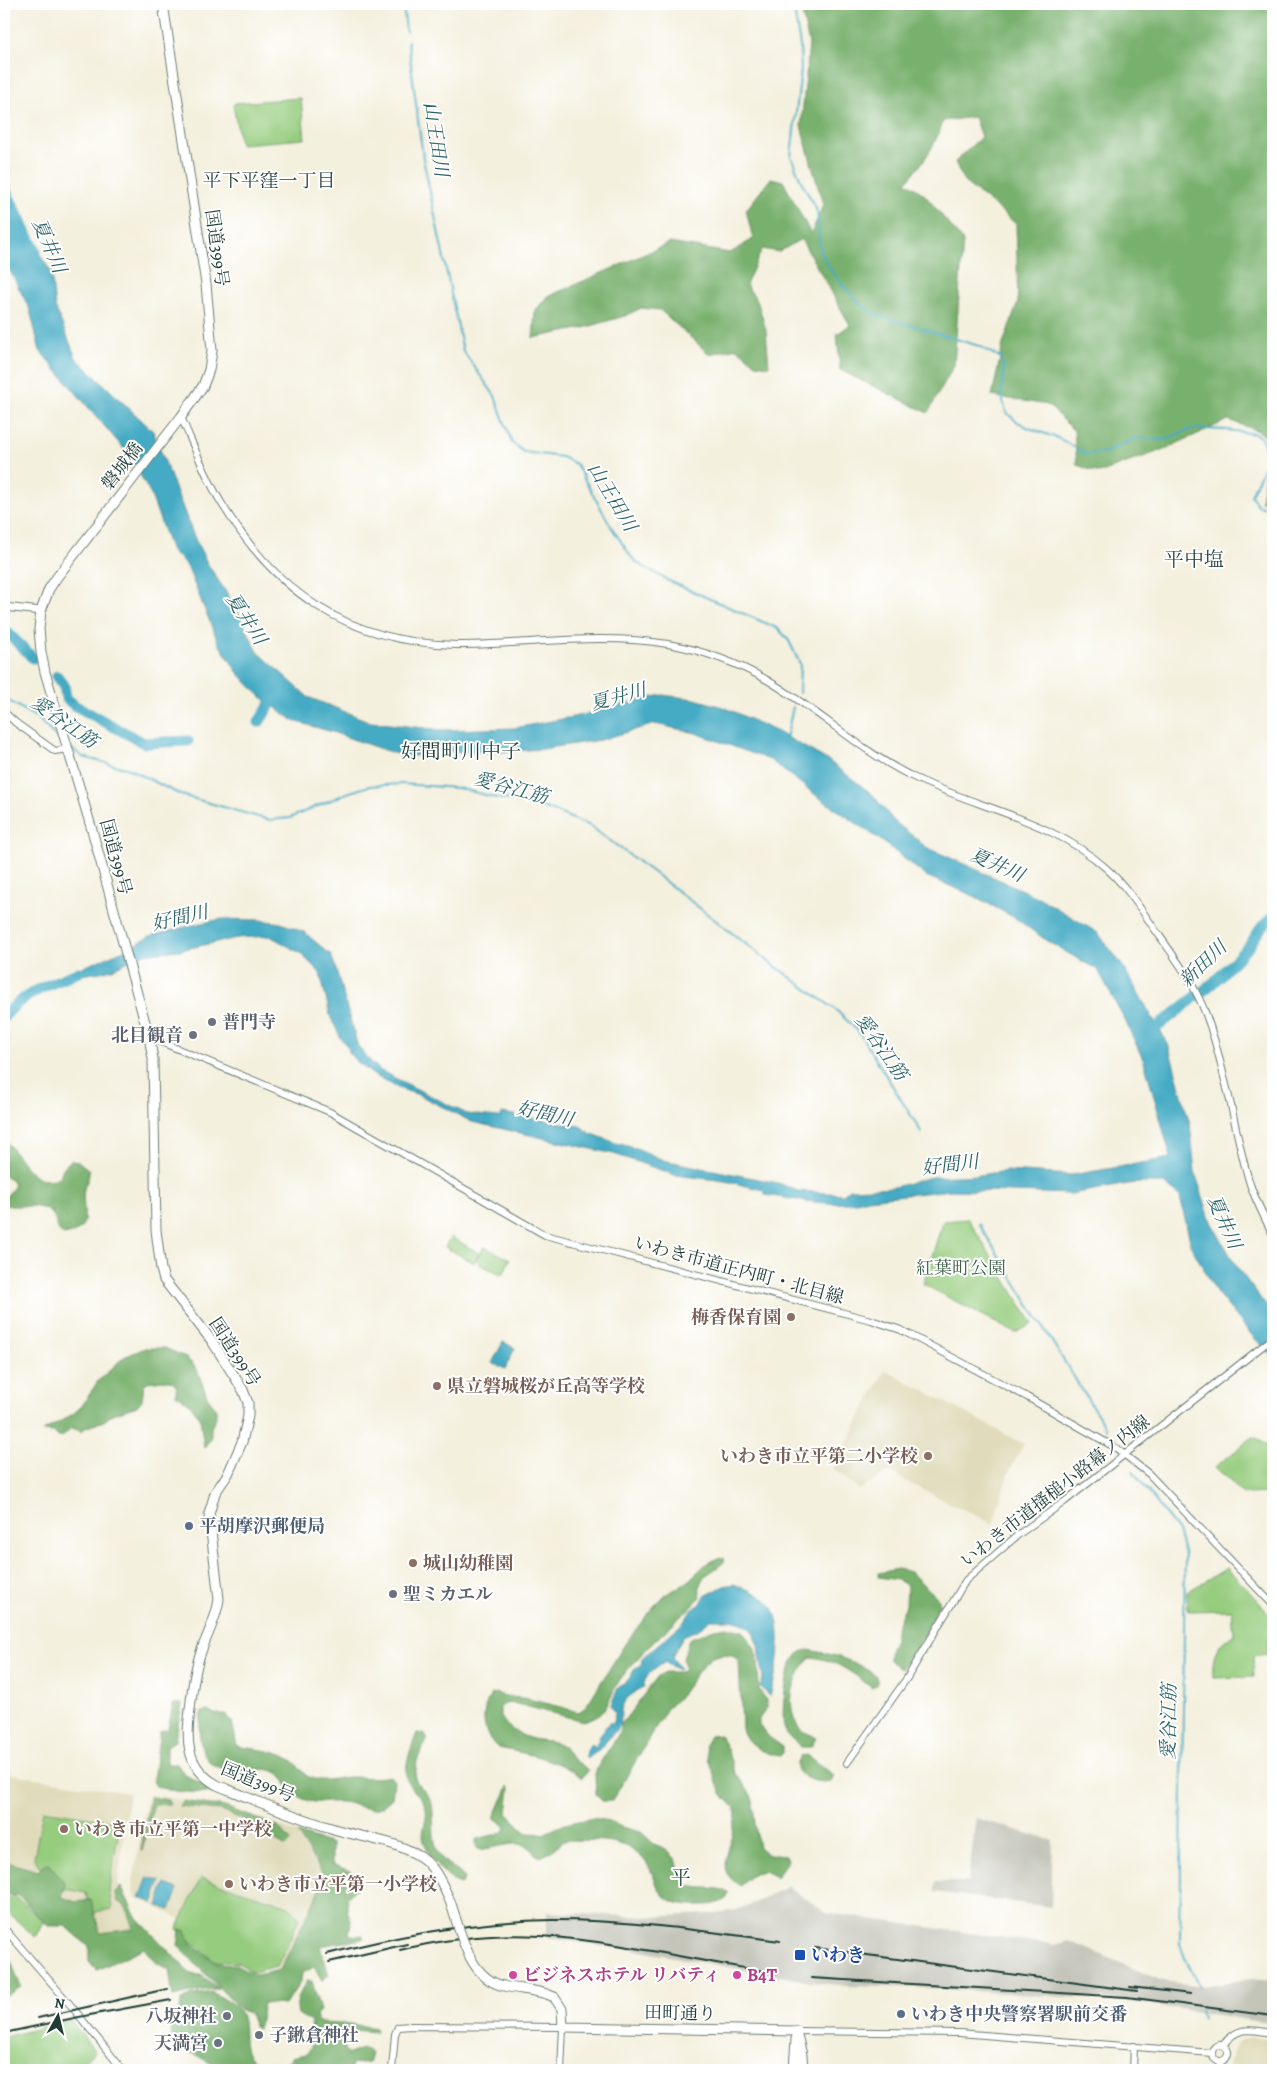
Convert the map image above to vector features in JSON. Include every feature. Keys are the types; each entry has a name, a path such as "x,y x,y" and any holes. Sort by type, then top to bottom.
{"highway":[{"name":"国道399号","path":"163,4 205,275 212,342 209,370 203,386 172,427"},
{"name":"磐城橋","path":"97,524 172,427"},
{"name":"国道399号","path":"97,524 53,583 41,611 39,630 41,652 45,672 69,749 149,1037 153,1059 156,1230 164,1280 212,1341 243,1390 248,1403 248,1416 242,1442 228,1474 215,1492 209,1514 219,1598 218,1610 195,1671 187,1736 191,1756 202,1775 216,1785 323,1826 396,1846 427,1862 444,1886 471,1958 481,1974 498,1984 543,1992 554,1998 562,2009 564,2027"},
{"name":"田町通り","path":"564,2027 796,2031"},
{"path":"794,2070 796,2031"},
{"path":"796,2031 802,2054 803,2070"}],"main road":[{"path":"4,607 41,611"}],"street":[{"path":"181,417 219,499 244,537 282,581 314,605 330,614 383,636 415,642 456,645 628,639 680,647 741,667 767,680 822,717 859,745 912,777 955,795 1034,823 1072,844 1107,869 1145,914 1188,979 1206,1014 1226,1081 1252,1190 1273,1235"},
{"path":"4,712 55,751 69,749"},
{"name":"いわき市道正内町・北目線","path":"149,1037 330,1112 545,1235 818,1306 901,1330 1027,1396 1106,1441 1125,1455 1149,1474 1273,1605"},
{"name":"いわき市道搔槌小路幕ノ内線","path":"847,1763 907,1678 966,1580 1019,1534 1125,1455 1273,1338"},
{"path":"4,1928 68,2002 123,2070"},
{"path":"392,2070 395,2034 398,2027 564,2027 561,2070"},
{"path":"1223,2045 1227,2048 1229,2054 1225,2060 1215,2060 1212,2053 1215,2047 1223,2045 1232,2034 1248,2030 1273,2033"},
{"path":"796,2031 959,2033 1212,2053"},
{"path":"1133,2070 1134,2046"},
{"path":"1220,2061 1221,2070"}],"shaded area":[{"name":"いわき市立平第二小学校","path":"885,1370 1024,1444 1008,1474 993,1524 907,1482 891,1471 859,1490 833,1469"},
{"name":"いわき市立平第一中学校","path":"4,1773 129,1793 118,1883 141,1932 97,1937 4,1865"},
{"name":"いわき市立平第一小学校","path":"150,1795 226,1806 297,1833 328,1882 321,1887 280,1971 135,1896 132,1886 147,1798"},
{"path":"976,1818 1053,1841 1051,1907 934,1892 935,1882 968,1882"},
{"path":"788,1886 827,1913 1055,1945 1069,1941 1160,1980 1170,1982 1203,1986 1251,1979 1273,1981 1273,2024 1130,2001 925,1988 847,1986 811,1982 630,1949 547,1938 547,1912 645,1917 708,1914 736,1910"},
{"path":"1251,2037 1273,2040 1273,2070 1229,2070 1228,2065 1237,2042"}],"green space":[{"path":"800,4 1273,4 1273,502 1261,501 1270,442 1259,431 1228,420 1165,449 1099,473 1077,465 1074,431 1048,405 992,396 1003,344 1018,302 1016,224 964,182 955,162 981,137 974,117 943,121 928,154 906,182 924,194 963,241 954,365 928,413 840,370 837,334 850,325 801,239 779,252 762,249 746,285 757,300 766,330 769,366 756,364 737,348 709,354 660,310 641,308 625,316 584,328 533,338 535,311 547,297 670,243 730,253 753,239 746,210 771,178 783,181 811,234 823,205 801,126 809,44"},
{"path":"301,98 305,139 240,143 233,105 235,103"},
{"path":"4,1139 28,1168 42,1179 51,1180 60,1177 63,1168 71,1160 78,1161 89,1170 83,1197 84,1218 80,1229 64,1235 58,1230 53,1215 43,1208 4,1205 4,1199 14,1187 12,1180 4,1175"},
{"name":"紅葉町公園","path":"968,1219 1033,1324 1015,1333 923,1284 943,1221"},
{"path":"451,1237 479,1253 474,1263 445,1247"},
{"path":"484,1247 510,1259 503,1275 479,1264 477,1259"},
{"path":"145,1348 165,1348 185,1357 196,1367 207,1396 216,1409 216,1417 211,1428 211,1438 204,1448 200,1418 189,1403 176,1395 177,1388 173,1382 163,1380 147,1382 144,1385 142,1400 137,1406 113,1414 104,1421 85,1428 82,1432 71,1428 62,1437 58,1437 54,1432 43,1431 73,1414 82,1406 98,1381 124,1357"},
{"path":"1253,1437 1257,1438 1271,1450 1273,1485 1271,1493 1243,1494 1215,1467"},
{"path":"720,1557 725,1559 724,1562 702,1579 700,1584 701,1597 631,1666 622,1677 608,1704 600,1714 583,1721 513,1703 500,1707 502,1719 515,1732 533,1739 560,1744 573,1759 588,1771 582,1778 552,1762 532,1755 499,1748 493,1743 484,1723 485,1707 492,1694 497,1693 508,1697 528,1699 578,1712 585,1708 625,1644 653,1607 665,1595 686,1583 707,1563"},
{"path":"1227,1568 1273,1617 1273,1639 1267,1640 1268,1654 1253,1656 1254,1677 1213,1678 1213,1664 1218,1647 1234,1636 1232,1610 1188,1611 1187,1592"},
{"path":"898,1569 910,1572 939,1599 939,1605 922,1639 912,1656 901,1668 889,1661 889,1653 895,1640 895,1630 906,1605 907,1585 898,1580 878,1577 878,1573"},
{"path":"727,1627 742,1631 754,1647 758,1660 759,1690 767,1700 767,1708 759,1719 759,1725 769,1737 783,1747 783,1753 780,1756 762,1751 744,1735 742,1729 739,1661 732,1655 723,1654 712,1657 703,1665 680,1696 666,1710 612,1801 602,1801 596,1795 595,1774 618,1735 623,1722 658,1676 666,1672 682,1672 685,1668 683,1659 689,1639 714,1629"},
{"path":"808,1650 852,1662 876,1676 878,1684 872,1688 851,1672 836,1664 810,1657 804,1664 796,1681 793,1690 792,1707 793,1716 799,1728 816,1738 811,1747 801,1747 785,1730 783,1706 790,1667 799,1654"},
{"path":"173,1704 182,1704 175,1741 167,1746 167,1764 177,1764 185,1775 211,1788 212,1794 175,1791 154,1785 153,1779 160,1731 168,1729"},
{"path":"207,1710 215,1714 226,1714 232,1722 237,1746 284,1756 293,1761 307,1776 314,1779 390,1776 394,1781 392,1798 379,1808 373,1809 342,1802 312,1802 294,1794 280,1775 273,1771 263,1769 236,1772 215,1766 203,1753 201,1744 201,1713"},
{"path":"417,1733 424,1734 427,1738 417,1761 415,1779 432,1804 434,1836 439,1854 464,1878 462,1884 449,1878 443,1872 427,1850 424,1842 425,1805 408,1783 406,1774 408,1758"},
{"path":"720,1735 735,1772 751,1795 759,1847 768,1855 786,1855 788,1860 776,1877 764,1871 754,1873 740,1886 726,1872 725,1863 736,1816 735,1808 722,1795 708,1759 705,1745 710,1736"},
{"path":"806,1755 834,1775 831,1781 811,1780 800,1773 797,1768 797,1762 801,1756"},
{"path":"508,1786 510,1788 507,1813 527,1833 543,1834 565,1824 593,1818 610,1821 621,1827 641,1832 654,1844 664,1848 676,1859 684,1884 723,1890 728,1892 727,1898 709,1905 680,1904 668,1899 661,1893 648,1865 640,1856 627,1847 613,1842 567,1840 540,1857 526,1846 520,1844 479,1850 476,1846 476,1839 502,1833 506,1828 494,1818"},
{"path":"150,1797 168,1800 170,1804 154,1804 141,1851"},
{"path":"182,1801 224,1807 277,1826 291,1841 286,1847 266,1835 259,1826 219,1810 179,1806"},
{"name":"いわき市立平第一中学校","path":"43,1810 120,1822 109,1890 112,1909 91,1913 86,1893 54,1887 34,1858"},
{"path":"297,1833 332,1844 332,1864 350,1871 360,1884 347,1898 347,1910 351,1921 349,1935 363,1936 363,1939 320,1946 329,1975 322,1980 314,1967 302,1973 301,1981 285,2005 263,2003 258,2029 253,2027 251,2015 240,2009 178,1946 180,1929 185,1931 195,1947 219,1964 237,1965 256,1975 280,1970 321,1887 328,1882"},
{"path":"4,1861 38,1871 48,1862 65,1884 62,1897 76,1902 91,1900 100,1933 133,1929 127,1908 117,1901 116,1892 121,1887 137,1918 191,1974 201,1975 219,1989 203,1990 173,1997 169,1969 155,1962 144,1948 97,1970 89,1961 89,1947 66,1926 48,1926 18,1895 4,1895"},
{"path":"201,1878 286,1905 300,1917 277,1966 253,1972 239,1963 215,1961 177,1929"},
{"path":"14,1895 44,1922 35,1937 4,1909 4,1903"},
{"path":"4,1943 21,1987 4,1997"},
{"path":"307,1981 312,1981 320,2011 316,2014 319,2022 344,2023 376,2028 376,2032 351,2030 345,2041 344,2050 349,2054 364,2049 369,2051 371,2054 368,2062 353,2064 350,2070 223,2070 183,2050 173,2041 172,2026 178,2021 181,2002 192,1995 212,1992 235,2006 242,2016 244,2042 249,2057 256,2061 267,2063 282,2063 292,2057 307,2054 313,2043 311,2022 298,2014 297,2004"},
{"path":"71,2020 95,2052 72,2070 4,2070 4,2037"}],"water":[{"path":"4,198 51,272 55,307 76,358 153,431 195,539 207,563 235,606 258,652 308,697 371,722 442,730 515,728 583,715 662,695 695,699 726,708 778,732 829,761 872,794 893,820 926,847 1040,898 1098,933 1122,965 1168,1044 1190,1124 1195,1172 1211,1222 1237,1267 1273,1315 1273,1357 1255,1339 1217,1293 1191,1246 1180,1197 1165,1183 1134,1183 1071,1194 951,1190 844,1203 817,1202 765,1195 763,1190 725,1181 675,1175 614,1154 472,1122 419,1095 398,1088 372,1074 354,1059 348,1047 341,1039 330,1015 320,973 300,953 270,936 237,938 180,950 144,954 112,969 55,979 131,947 150,936 197,924 222,919 260,920 281,923 304,932 331,955 358,1047 381,1071 467,1114 501,1117 502,1113 580,1126 590,1133 639,1149 663,1160 778,1183 798,1191 843,1194 849,1189 895,1187 931,1177 980,1175 1006,1171 1072,1175 1171,1158 1145,1064 1124,1018 1098,970 1050,943 1015,918 974,896 926,876 882,841 817,796 770,760 696,733 655,724 600,740 542,749 498,752 444,752 411,756 393,753 294,721 260,696 238,673 219,644 186,564 171,551 151,495 130,456 40,351 30,310 4,259"},
{"path":"503,1342 515,1348 505,1369 492,1363"},
{"path":"734,1584 764,1598 776,1614 779,1650 770,1696 760,1687 763,1679 759,1645 752,1630 742,1623 731,1620 711,1620 699,1629 683,1636 672,1657 680,1668 677,1669 664,1662 653,1670 646,1679 643,1688 624,1702 621,1712 621,1725 601,1748 587,1758 585,1755 591,1743 596,1747 600,1735 609,1723 614,1723 615,1712 611,1706 618,1688 641,1665 642,1658 683,1623 693,1608 700,1605 705,1596 724,1586"},
{"path":"148,1877 161,1881 153,1903 140,1898"},
{"path":"165,1884 178,1889 170,1910 158,1906"}],"waterway":[{"name":"山王田川","path":"403,4 406,31"},
{"path":"793,4 800,46 801,70 791,156 801,181 816,208 820,246 824,258 836,277 853,296 877,315 979,346 1001,358 1004,369 1001,393 1006,412 1016,421 1029,428 1060,439 1086,454 1106,452 1136,438 1164,440 1191,429 1227,430 1256,434 1262,439 1269,456 1251,495 1258,506 1273,509"},
{"name":"山王田川","path":"408,41 423,158 463,351 495,396 512,443 524,452 562,457 576,464 612,528 632,558 639,564 669,581 779,629 789,641 800,664 799,693"},
{"name":"夏井川","path":"4,187 36,252"},
{"path":"4,629 33,658"},
{"path":"57,676 64,685 66,698 74,705 144,743 188,741"},
{"path":"259,722 278,692"},
{"name":"愛谷江筋","path":"4,698 39,719 62,741"},
{"name":"山王田川","path":"786,739 793,707"},
{"name":"愛谷江筋","path":"71,748 83,757 129,769 181,795 269,820 290,818 347,793 369,786 402,784 458,788 497,798 520,801 551,810 590,826 836,1010 858,1031 922,1133"},
{"name":"新田川","path":"1151,1032 1213,983 1249,946 1261,928 1273,917"},
{"name":"好間川","path":"4,1017 29,995 79,972"},
{"name":"愛谷江筋","path":"979,1224 1107,1430"},
{"name":"愛谷江筋","path":"1133,1471 1178,1531 1185,1555 1180,1944 1199,1986"},
{"path":"1200,2010 1202,2018"}],"railway":[{"path":"327,1954 438,1930 495,1923 552,1920 638,1924 780,1941"},
{"path":"400,1950 469,1938 505,1935 540,1936 600,1942 777,1973"},
{"path":"329,1962 407,1944"},
{"path":"815,1948 1137,1991"},
{"path":"811,1978 1127,1997 1273,2016"},
{"path":"1130,1987 1191,1994"},
{"path":"38,2018 167,1989"},
{"path":"4,2033 171,2000"}],"place":[{"name":"普門寺","path":"212,1022"},
{"name":"北目観音","path":"193,1035"},
{"name":"梅香保育園","path":"791,1317"},
{"name":"県立磐城桜が丘高等学校","path":"437,1386"},
{"name":"いわき市立平第二小学校","path":"928,1456"},
{"name":"平胡摩沢郵便局","path":"189,1526"},
{"name":"城山幼稚園","path":"413,1563"},
{"name":"聖ミカエル","path":"393,1594"},
{"name":"いわき市立平第一中学校","path":"64,1829"},
{"name":"いわき市立平第一小学校","path":"229,1884"},
{"name":"いわき","path":"800,1955"},
{"name":"ビジネスホテル リバティ","path":"513,1975"},
{"name":"B4T","path":"737,1975"},
{"name":"いわき中央警察署駅前交番","path":"901,2014"},
{"name":"八坂神社","path":"227,2016"},
{"name":"子鍬倉神社","path":"259,2035"},
{"name":"天満宮","path":"218,2043"}],"district":[{"name":"平下平窪一丁目","path":"269,181"},
{"name":"平中塩","path":"1194,559"},
{"name":"好間町川中子","path":"461,751"},
{"name":"平","path":"681,1877"}]}
